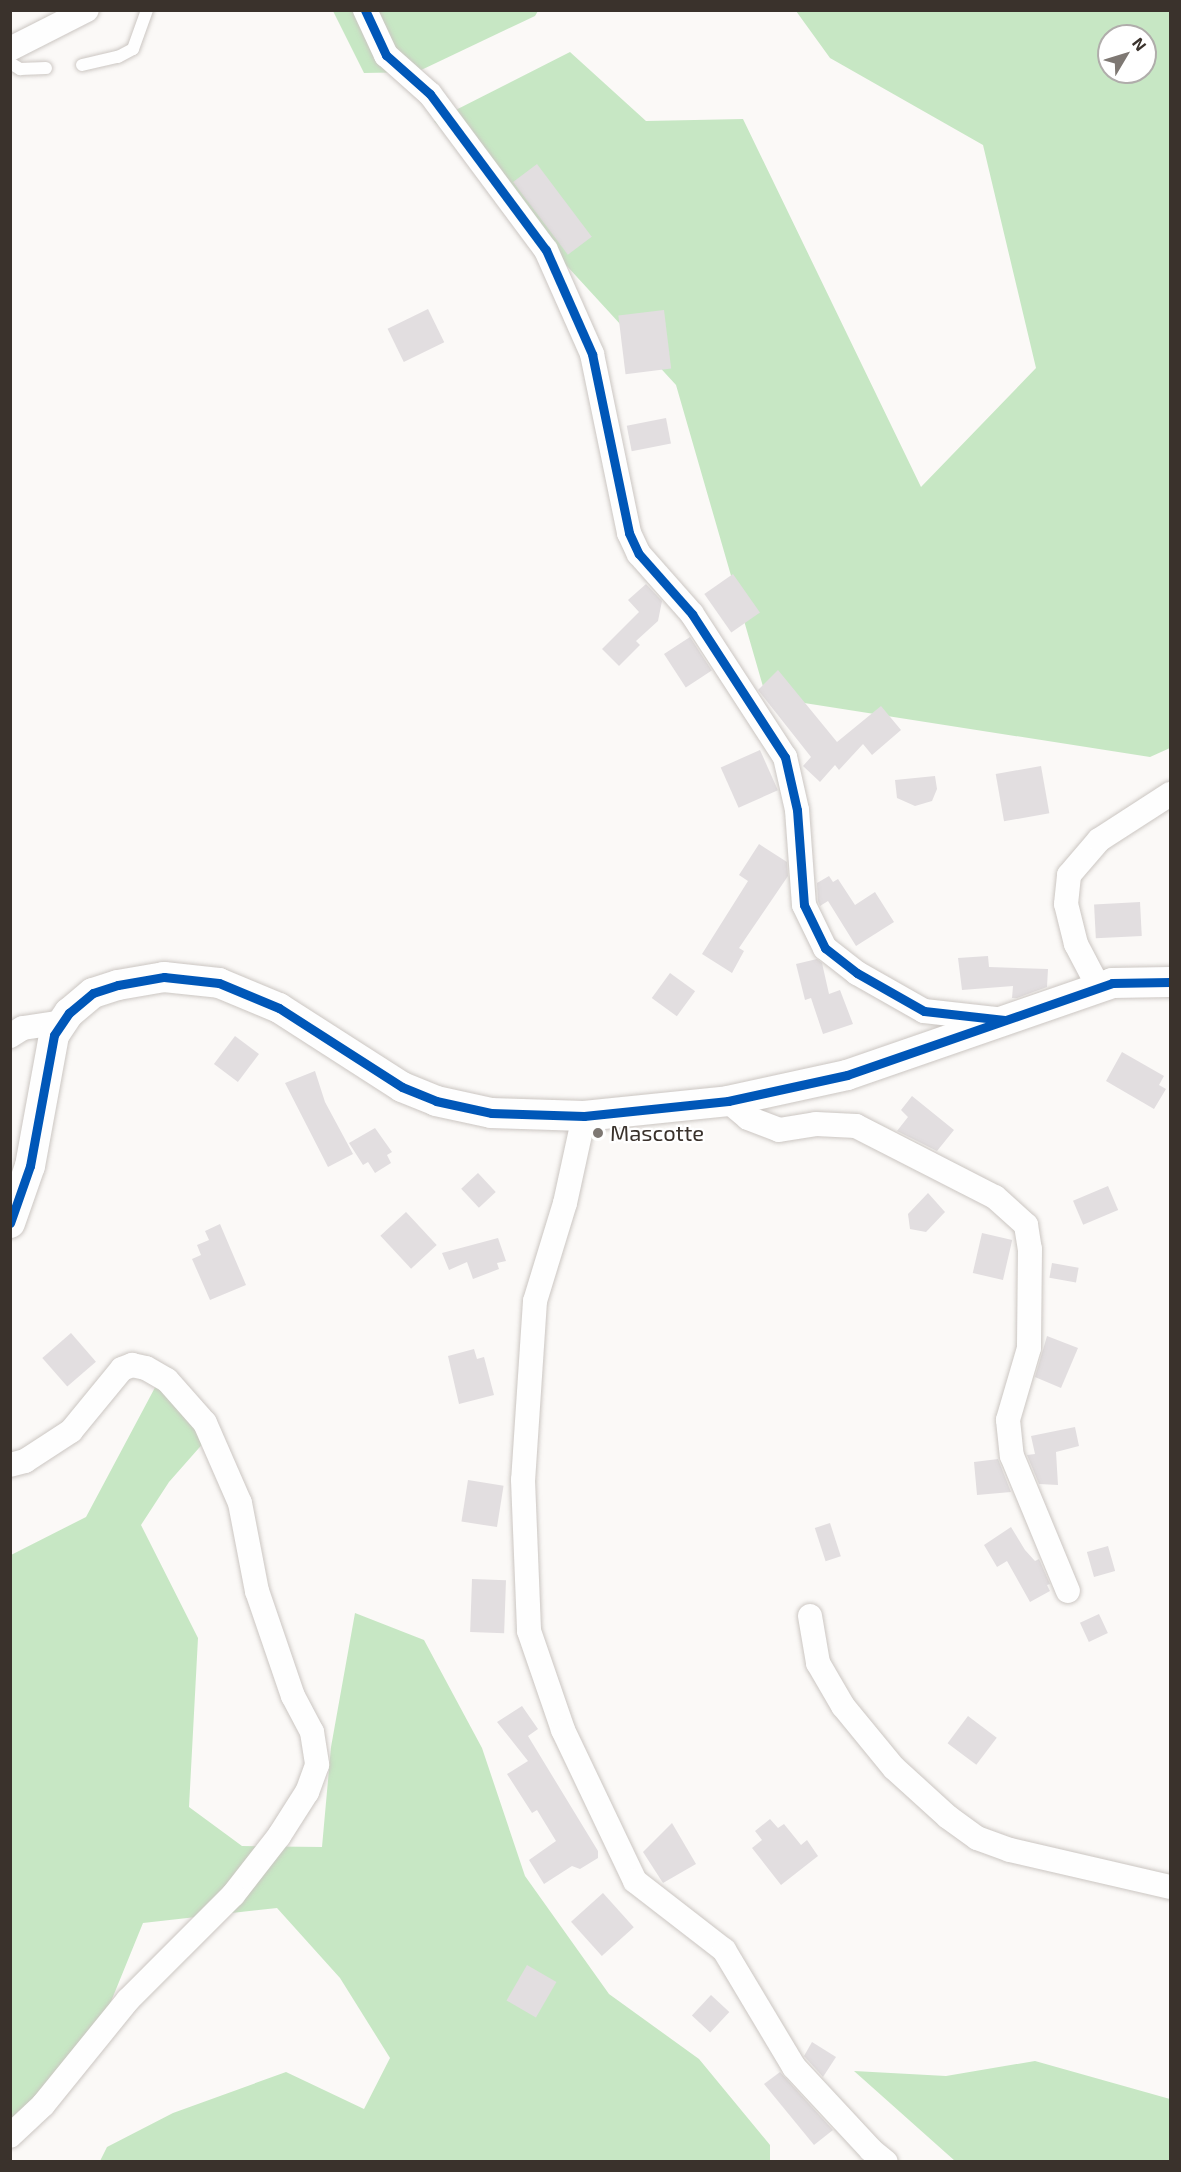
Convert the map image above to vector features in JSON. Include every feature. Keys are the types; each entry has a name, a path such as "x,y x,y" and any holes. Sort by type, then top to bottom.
{"street":[{"path":"10,49 87,10"},
{"path":"365,10 386,55 430,94 546,250 592,354 629,533 639,554 692,614 785,757 797,810 804,904 825,948 857,973 924,1011 1010,1020"},
{"path":"1099,988 1076,944 1066,904 1070,874 1099,840 1170,794"},
{"path":"10,1223 30,1166 54,1035 63,1022 93,993 118,985 164,977 219,983 279,1008 402,1087 436,1101 491,1113 584,1116 728,1101 847,1075 1112,983 1170,982"},
{"path":"10,1036 23,1028 63,1022"},
{"path":"728,1101 748,1118 779,1130 816,1124 856,1126 995,1197 1026,1225 1030,1249 1029,1348 1008,1420 1012,1456 1068,1591"},
{"path":"584,1116 565,1203 535,1301 523,1480 529,1631 563,1730 635,1881 724,1950 794,2067 871,2151 886,2162"},
{"path":"10,1465 25,1461 71,1431 122,1369 132,1365 147,1368 167,1380 205,1423 240,1503 257,1591 293,1696 312,1732 316,1765 307,1792 279,1836 233,1895 128,2000 43,2105 10,2136"},
{"path":"810,1616 818,1663 843,1706 894,1768 948,1817 978,1838 1010,1850 1170,1887"}],"lane":[{"path":"82,65 118,57 133,49 147,10"},
{"path":"10,63 20,69 46,68"}],"green space":[{"path":"333,11 538,11 535,16 417,72 364,73"},
{"path":"796,11 1170,11 1170,748 1150,757 766,697 676,385 434,121 570,52 646,121 743,119 921,487 1036,368 983,145 830,58"},
{"path":"159,1380 206,1440 169,1482 141,1525 198,1638 189,1807 242,1846 322,1847 331,1747 355,1613 424,1640 482,1748 525,1876 609,1994 699,2059 770,2145 770,2161 100,2161 107,2147 173,2113 286,2072 364,2109 390,2058 340,1978 277,1908 143,1923 110,2004 34,2099 11,2122 11,1555 86,1517"},
{"path":"1035,2061 1170,2099 1170,2161 955,2161 854,2071 946,2076"}],"building":[{"path":"537,164 592,237 568,255 513,182"},
{"path":"428,309 444,342 404,362 388,329"},
{"path":"664,310 671,369 626,374 618,316"},
{"path":"666,418 671,444 632,451 627,426"},
{"path":"733,574 760,613 731,633 704,594"},
{"path":"646,584 662,601 658,621 636,641 640,645 619,666 602,649 639,612 628,600"},
{"path":"690,637 712,671 686,687 664,654"},
{"path":"778,670 837,742 881,706 901,730 872,755 863,744 839,770 835,765 820,782 803,766 811,757 758,690"},
{"path":"760,750 778,790 739,808 721,767"},
{"path":"1041,766 1049,813 1004,821 996,774"},
{"path":"935,776 937,789 932,801 915,806 897,798 895,780"},
{"path":"759,844 787,862 788,876 739,948 744,951 732,973 702,954 748,881 739,875"},
{"path":"829,876 833,882 838,879 855,905 875,892 894,922 856,946 828,901 820,906 818,901 817,883"},
{"path":"1140,902 1142,936 1096,938 1094,904"},
{"path":"988,956 989,967 1048,969 1047,987 1017,998 1012,998 1013,986 962,990 958,958"},
{"path":"817,959 822,963 829,994 840,990 853,1024 823,1034 811,998 805,1000 796,964"},
{"path":"670,973 695,991 677,1016 652,998"},
{"path":"235,1036 259,1054 238,1082 214,1064"},
{"path":"1122,1052 1164,1076 1159,1085 1166,1089 1154,1109 1106,1081"},
{"path":"315,1071 325,1102 353,1154 328,1167 285,1083"},
{"path":"912,1096 954,1130 937,1151 897,1131 908,1117 901,1110"},
{"path":"375,1128 392,1152 387,1155 391,1163 375,1173 368,1162 363,1165 349,1143"},
{"path":"478,1173 496,1192 479,1208 461,1189"},
{"path":"1108,1186 1118,1210 1083,1225 1073,1201"},
{"path":"928,1193 945,1212 926,1232 910,1229 908,1214"},
{"path":"406,1212 437,1245 411,1269 380,1236"},
{"path":"220,1224 246,1285 210,1300 192,1259 201,1255 197,1245 209,1240 205,1231"},
{"path":"982,1233 1012,1240 1003,1280 973,1273"},
{"path":"498,1238 506,1261 497,1263 499,1269 473,1279 467,1262 449,1270 442,1253"},
{"path":"1052,1263 1079,1268 1076,1282 1049,1278"},
{"path":"71,1333 96,1362 67,1387 42,1358"},
{"path":"1047,1336 1078,1348 1061,1388 1035,1377"},
{"path":"474,1349 477,1359 484,1357 494,1395 459,1404 448,1356"},
{"path":"1075,1427 1079,1446 1056,1452 1058,1485 1039,1484 1027,1455 1035,1454 1031,1436"},
{"path":"998,1459 1011,1492 977,1495 974,1462"},
{"path":"468,1480 504,1486 497,1527 461,1521"},
{"path":"830,1523 841,1556 826,1561 815,1528"},
{"path":"1011,1527 1025,1550 1035,1561 1039,1559 1050,1584 1047,1585 1050,1591 1030,1602 1007,1561 997,1567 984,1545"},
{"path":"1108,1546 1115,1571 1094,1577 1087,1552"},
{"path":"472,1579 506,1580 504,1633 470,1632"},
{"path":"1099,1614 1108,1633 1089,1642 1080,1623"},
{"path":"522,1706 538,1729 528,1736 598,1851 598,1858 580,1869 572,1866 544,1884 529,1860 556,1841 537,1810 532,1813 507,1774 528,1761 497,1722"},
{"path":"968,1716 997,1738 976,1765 948,1743"},
{"path":"770,1819 778,1828 784,1824 801,1845 807,1840 818,1856 781,1885 752,1848 762,1840 755,1831"},
{"path":"672,1823 696,1864 663,1883 643,1852"},
{"path":"603,1893 634,1927 602,1956 571,1922"},
{"path":"527,1965 556,1982 536,2018 506,2001"},
{"path":"711,1995 729,2012 710,2033 692,2015"},
{"path":"812,2042 836,2057 823,2077 804,2056"},
{"path":"780,2072 833,2130 814,2145 764,2084"}],"cycle path":[{"path":"365,10 386,55 430,94 546,250 592,354 629,533 639,554 692,614 785,757 797,810 804,905 825,948 857,973 924,1011 1004,1020"},
{"path":"10,1223 30,1166 54,1035 69,1013 93,993 118,985 164,977 219,983 279,1008 402,1087 436,1101 491,1113 584,1116 728,1101 847,1075 1112,983 1170,982"}],"place":[{"name":"Mascotte","path":"598,1133"}]}
